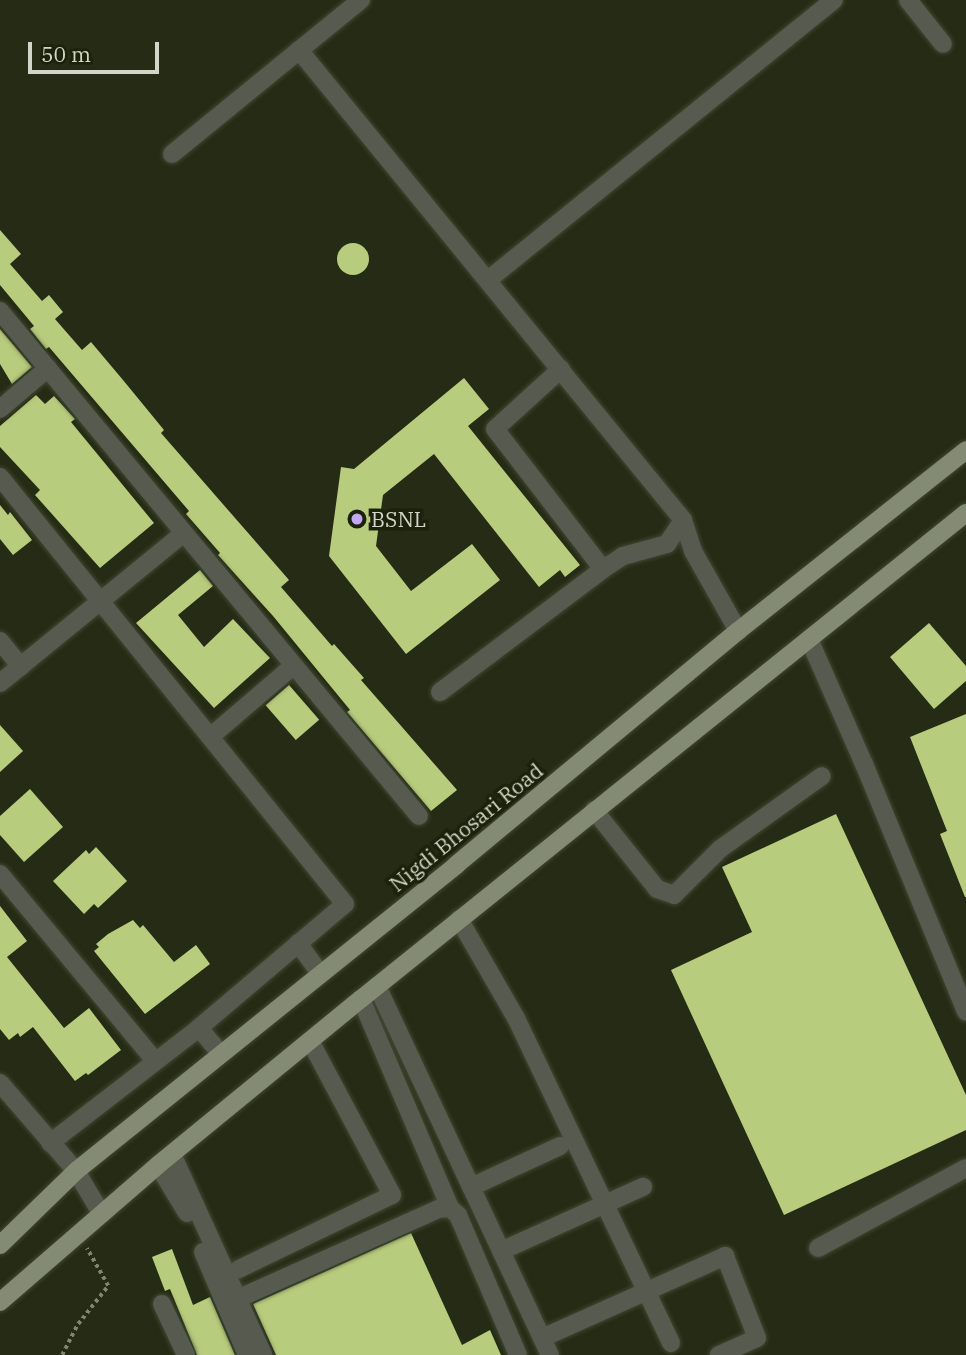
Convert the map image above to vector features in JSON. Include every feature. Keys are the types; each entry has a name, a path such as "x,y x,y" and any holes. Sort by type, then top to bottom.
{"main road":[{"name":"Nigdi Bhosari Road","path":"0,1245 76,1171 456,865 738,631 966,450"},
{"path":"0,1302 165,1159 594,810 966,513"}],"street":[{"path":"172,154 361,0"},
{"path":"488,280 834,0"},
{"path":"908,0 943,44"},
{"path":"299,50 683,520 694,551 738,631"},
{"path":"0,311 419,816"},
{"path":"0,409 48,368"},
{"path":"561,369 495,429 603,569"},
{"path":"0,477 345,904 199,1028 50,1143"},
{"path":"440,692 603,569 623,556 667,544 683,520"},
{"path":"0,684 183,534"},
{"path":"808,639 864,764 966,1012"},
{"path":"0,641 21,667"},
{"path":"210,737 293,666"},
{"path":"594,810 657,889 674,895 720,849 822,776"},
{"path":"0,874 155,1062"},
{"path":"459,919 516,1018 671,1343"},
{"path":"298,943 320,973"},
{"path":"377,986 550,1355"},
{"path":"361,999 450,1208 458,1215 518,1355"},
{"path":"199,1028 220,1053"},
{"path":"239,1269 392,1195 310,1041"},
{"path":"0,1083 76,1171 101,1213"},
{"path":"471,1187 560,1146"},
{"path":"165,1159 263,1355"},
{"path":"165,1159 247,1355"},
{"path":"818,1248 966,1168"},
{"path":"501,1251 643,1187"},
{"path":"237,1299 438,1209 450,1208"},
{"path":"542,1338 725,1256 757,1338 719,1355"},
{"path":"162,1304 186,1355"}],"path":[{"path":"62,1355 78,1324 108,1286 78,1234"}],"building":[{"path":"0,230 21,254 10,264 42,301 49,295 63,312 55,319 82,350 91,342 164,430 161,433 289,580 281,587 364,678 361,680 457,790 431,811 347,712 350,710 273,616 218,555 220,553 186,514 189,511 49,347 46,349 30,329 34,326 0,285"},
{"path":"353,243 364,248 369,259 364,270 353,275 342,270 337,259 342,248"},
{"path":"0,329 32,367 12,384 0,364"},
{"name":"BSNL","path":"464,378 489,409 468,426 580,565 565,577 560,570 539,587 434,454 383,495 376,546 411,591 472,544 500,580 406,654 329,556 341,467 354,469"},
{"path":"36,395 45,404 54,396 75,419 71,422 154,523 100,568 35,495 40,490 0,447 0,426"},
{"path":"0,505 8,515 10,512 32,540 13,555 0,539"},
{"path":"200,570 213,586 178,615 204,647 233,619 270,658 214,708 136,623"},
{"path":"929,623 966,666 966,681 934,709 890,657"},
{"path":"289,685 319,720 296,740 266,705"},
{"path":"966,714 965,897 940,834 947,831 910,737"},
{"path":"0,725 23,751 0,772"},
{"path":"30,789 63,827 24,862 0,835 0,816"},
{"path":"836,814 966,1095 966,1130 784,1215 671,970 752,932 722,867"},
{"path":"96,847 127,881 98,908 94,904 84,914 53,881 86,850 89,854"},
{"path":"0,906 27,941 7,957 64,1028 89,1008 121,1050 88,1075 86,1073 75,1081 33,1027 20,1037 18,1033 9,1040 0,1029"},
{"path":"133,920 140,928 143,925 174,962 196,945 210,964 145,1014 94,951 99,947 96,944 108,934"},
{"path":"411,1233 462,1345 490,1330 501,1355 276,1355 253,1304"},
{"path":"172,1249 193,1305 210,1297 235,1355 197,1355 170,1289 165,1291 152,1257"}],"place":[{"name":"BSNL","path":"357,519"}]}
